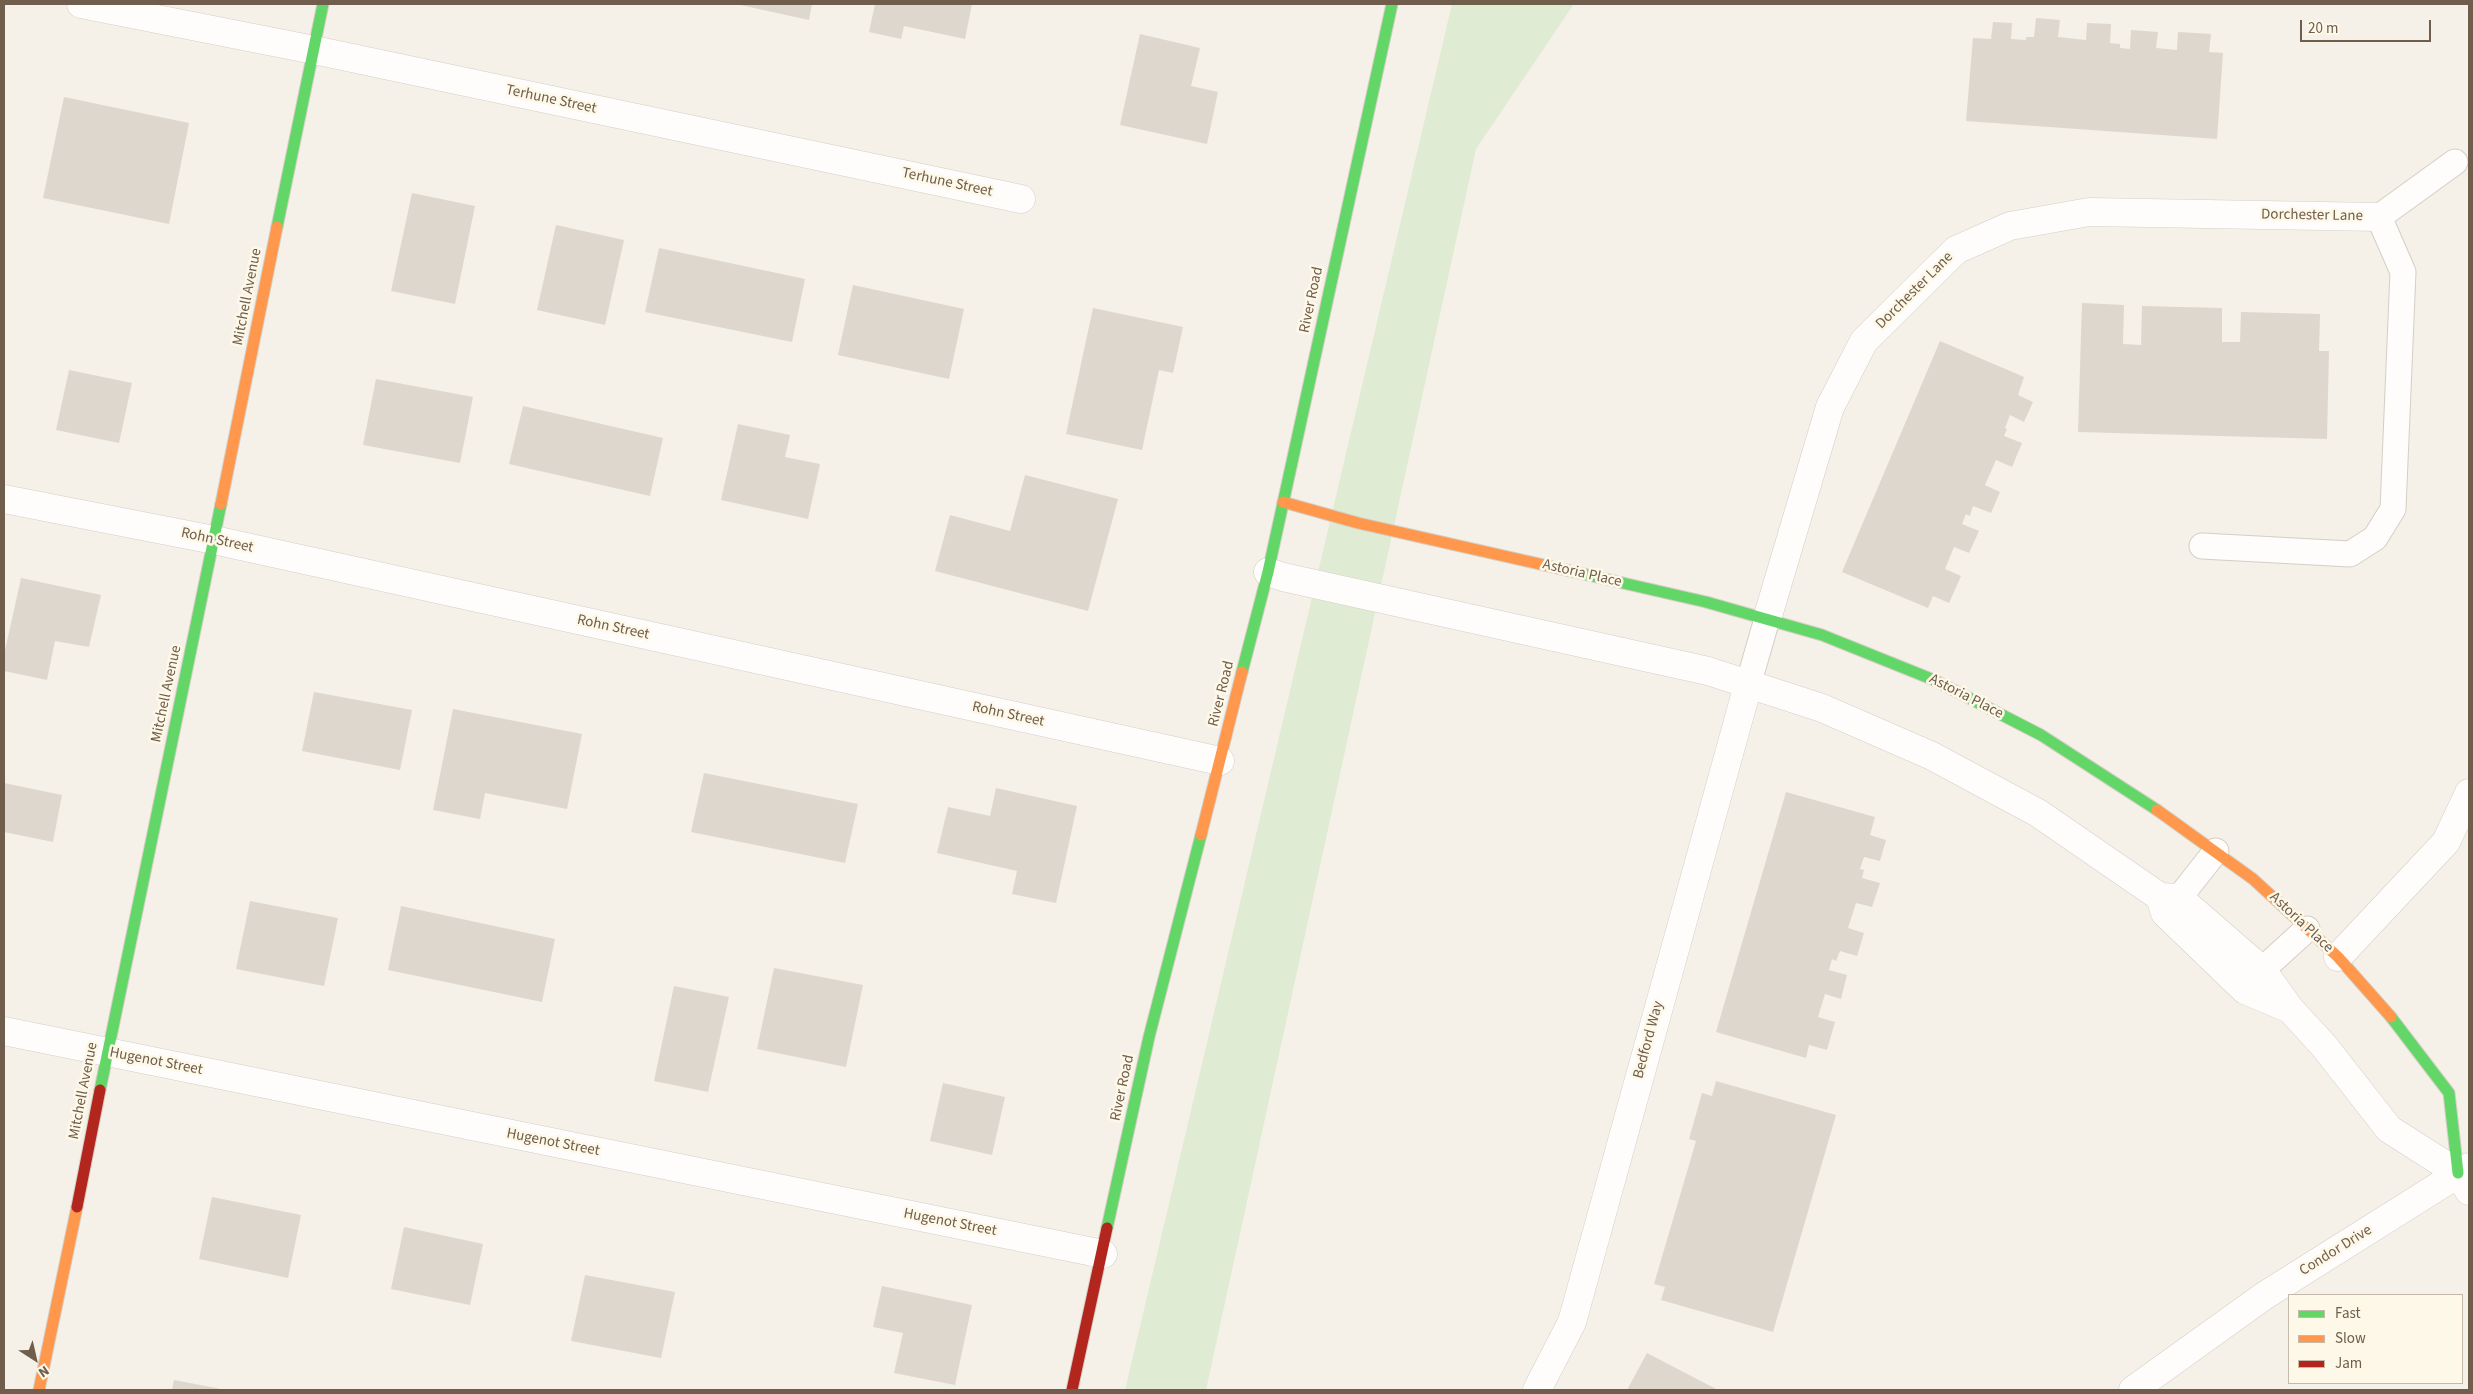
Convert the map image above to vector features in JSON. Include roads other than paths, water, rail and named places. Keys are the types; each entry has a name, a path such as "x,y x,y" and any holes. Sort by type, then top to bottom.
{"street":[{"name":"Terhune Street","path":"81,4 314,50 1021,199"},
{"name":"Mitchell Avenue","path":"39,1390 323,4"},
{"name":"River Road","path":"1072,1390 1149,1037 1268,572 1392,4"},
{"name":"Dorchester Lane","path":"1767,619 1830,407 1864,341 1956,250 2010,226 2089,212 2379,217"},
{"name":"Rohn Street","path":"4,499 214,540 1220,761"},
{"name":"Astoria Place","path":"1283,502 1358,523 1706,602 1822,635 1942,684 2041,735 2142,800 2216,851 2253,879 2338,957 2408,1037 2449,1094 2465,1177"},
{"path":"1268,572 1283,578 1696,669 1822,708 1932,756 2038,812 2169,897 2262,970 2290,1009 2324,1046 2389,1129 2465,1177"},
{"name":"Bedford Way","path":"1537,1390 1572,1322 1748,685"},
{"path":"2338,957 2446,842 2469,793"},
{"path":"2169,897 2165,913 2246,990 2290,1009"},
{"name":"Hugenot Street","path":"4,1030 1103,1254"},
{"name":"Condor Drive","path":"2133,1390 2264,1296 2465,1177"}],"lane":[{"path":"2202,546 2350,554 2375,538 2393,509 2403,272 2379,217 2455,162"},
{"path":"1748,685 1767,619"},
{"path":"2169,897 2216,851"},
{"path":"2262,970 2308,929"}]}
